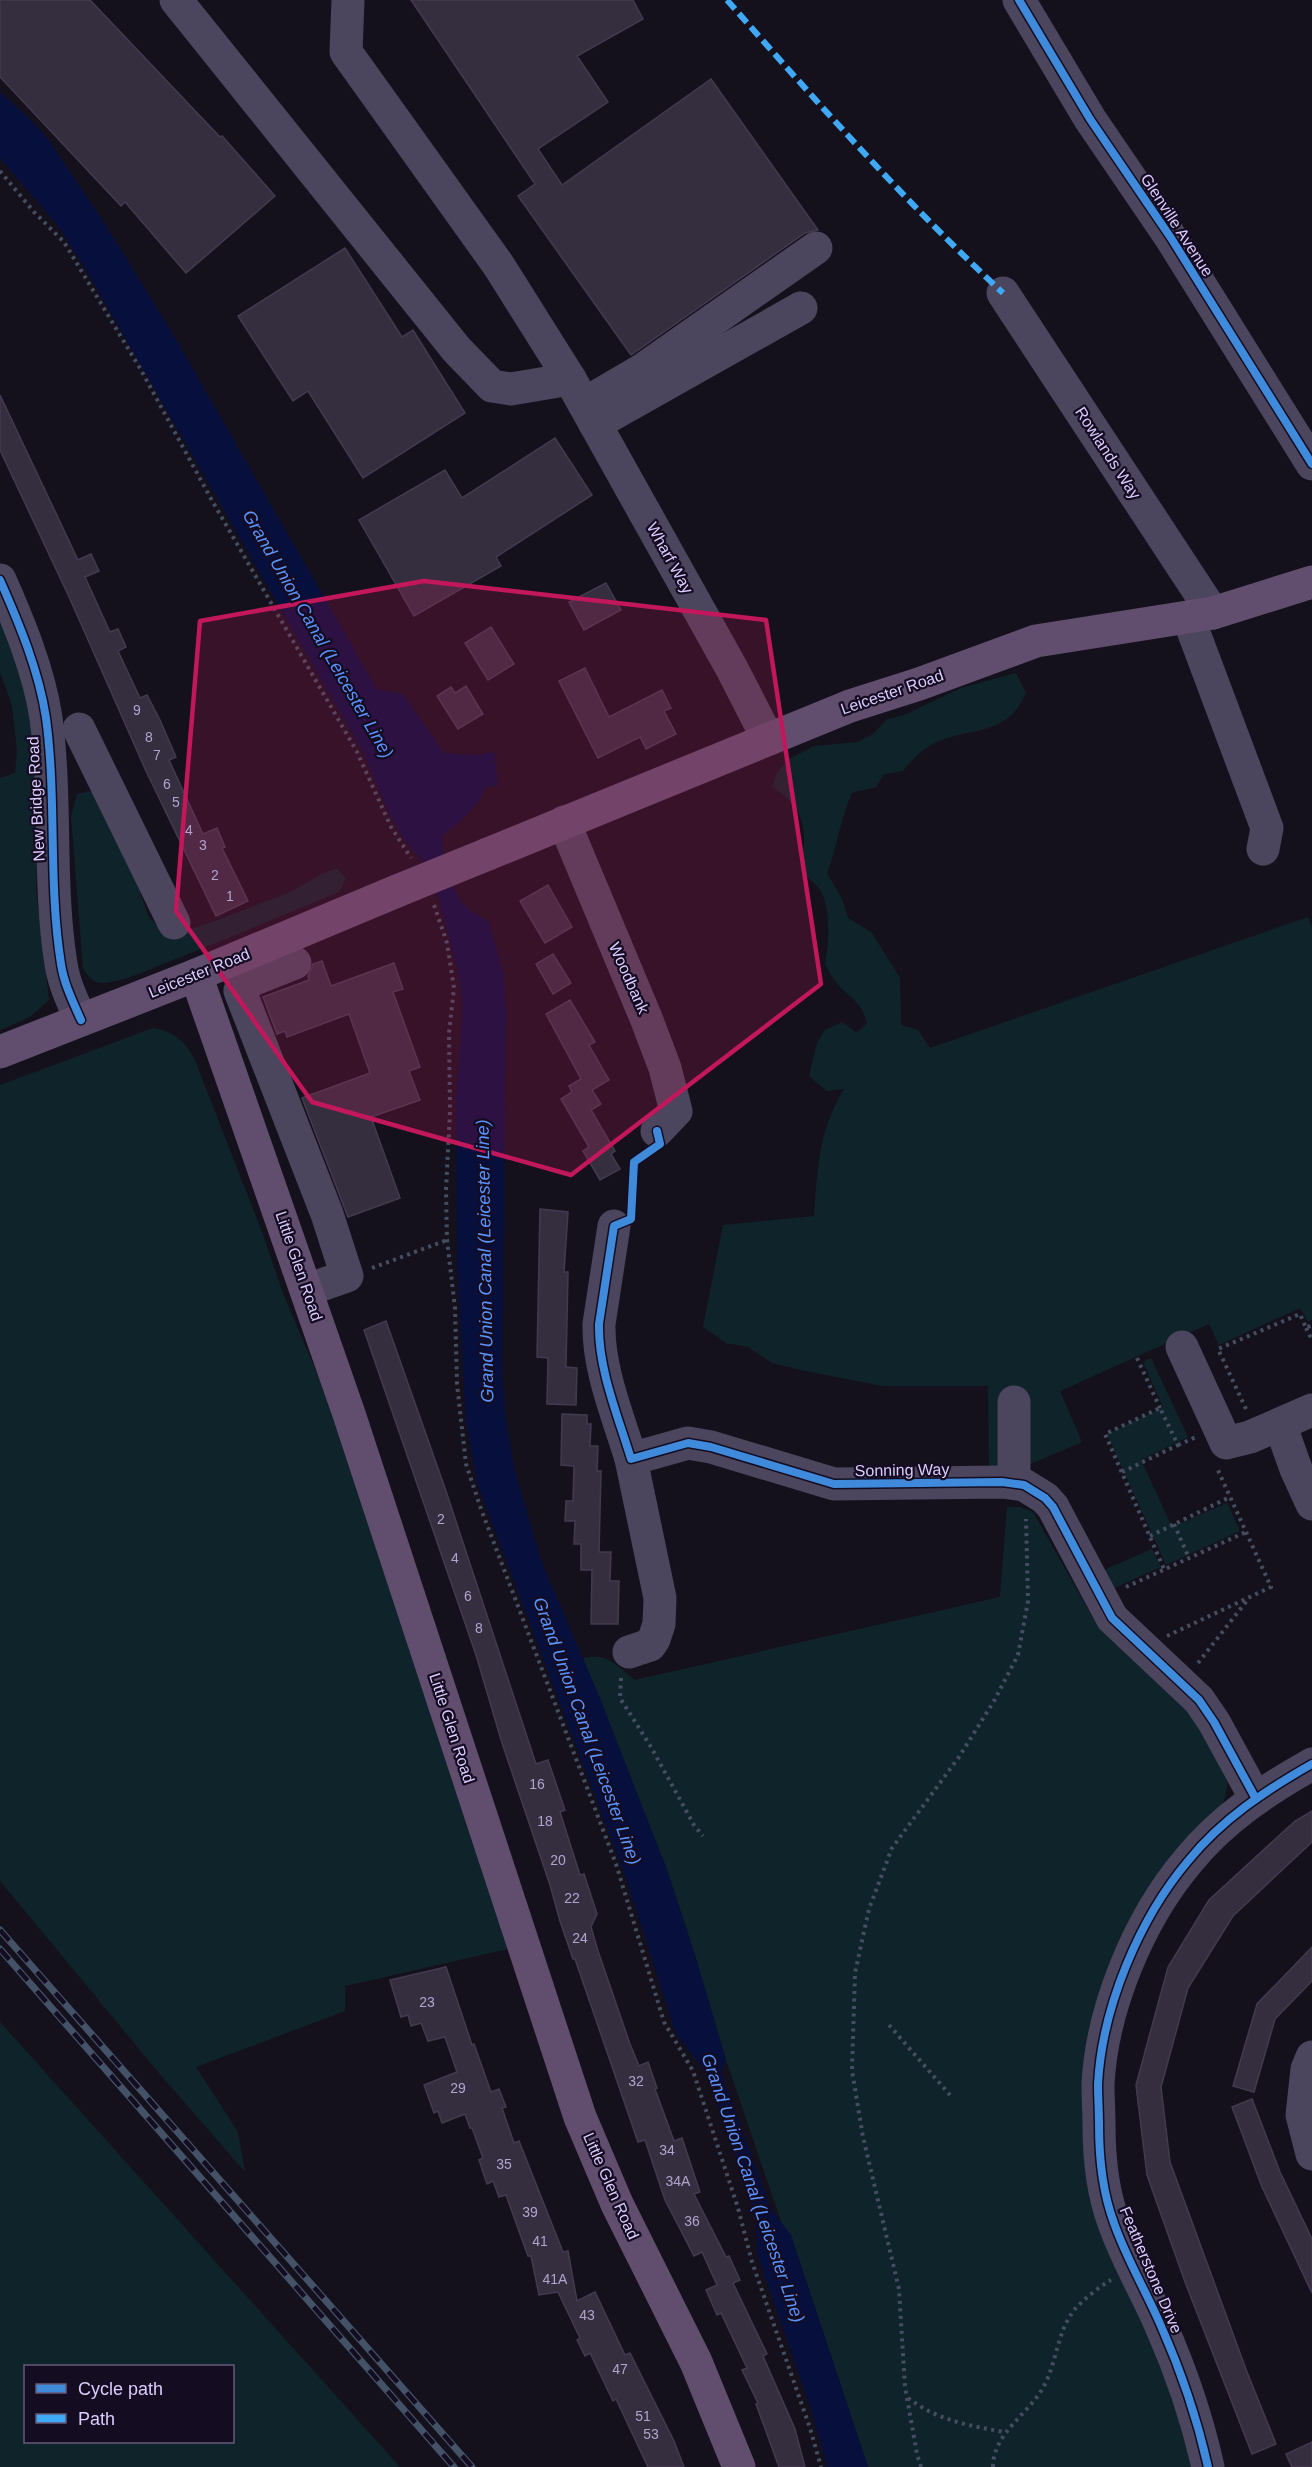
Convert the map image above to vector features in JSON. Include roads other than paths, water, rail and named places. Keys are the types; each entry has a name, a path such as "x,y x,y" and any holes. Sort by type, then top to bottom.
{"main road":[{"name":"Leicester Road","path":"0,1052 196,975 850,706 919,684 1036,641 1200,615 1312,582"},
{"name":"Little Glen Road","path":"196,975 307,1290 580,2117 617,2204 696,2362 740,2467"}],"street":[{"path":"176,0 457,350 492,386 583,402 801,308"},
{"name":"Wharf Way","path":"348,0 346,52 500,266 583,402 731,667 768,739"},
{"name":"Glenville Avenue","path":"1024,1 1090,119 1171,238 1312,464"},
{"path":"583,402 642,369 816,248"},
{"name":"Rowlands Way","path":"1004,293 1200,615 1267,828 1263,849"},
{"name":"New Bridge Road","path":"0,580 35,673 46,716 50,766 51,852 61,965 81,1020"},
{"path":"79,729 98,769 148,894 174,923"},
{"name":"New Bridge Road","path":"50,766 71,765 98,769"},
{"name":"Woodbank","path":"564,822 665,1068 676,1111 657,1131"},
{"path":"295,963 246,982 240,991 327,1214 348,1276 307,1290"},
{"path":"245,1110 282,1098"},
{"path":"614,1226 598,1324 598,1340 631,1459 660,1598 659,1624 654,1639 650,1645 629,1652"},
{"path":"1182,1347 1226,1443 1269,1429 1312,1410"},
{"path":"1014,1402 1019,1484 1045,1498 1053,1507 1112,1618 1199,1700 1214,1722 1256,1799"},
{"path":"1269,1429 1296,1469 1312,1503"},
{"name":"Sonning Way","path":"631,1459 688,1443 711,1447 834,1484 1019,1484"},
{"name":"Featherstone Drive","path":"1208,2467 1187,2390 1113,2222 1103,2185 1098,2084 1112,2005 1143,1930 1161,1899 1187,1861 1235,1813 1312,1764"},
{"path":"1312,2057 1307,2069 1302,2115 1312,2154"}],"water":[{"name":"Grand Union Canal (Leicester Line)","path":"0,92 48,139 102,219 170,329 377,689 403,694 444,753 478,755 494,751 498,785 485,788 473,808 443,835 443,844 448,875 457,894 469,909 489,922 504,976 506,1012 502,1376 507,1428 515,1471 541,1560 600,1698 666,1867 726,2060 721,2071 771,2209 791,2235 868,2467 827,2467 812,2412 757,2251 756,2213 707,2074 676,2034 625,1875 477,1483 466,1420 457,1265 456,1102 463,1006 458,971 439,900 420,858 403,838 388,811 364,754 86,270 59,227 0,158"}],"railway":[{"path":"0,1930 472,2467"},
{"path":"0,1949 454,2467"}]}
